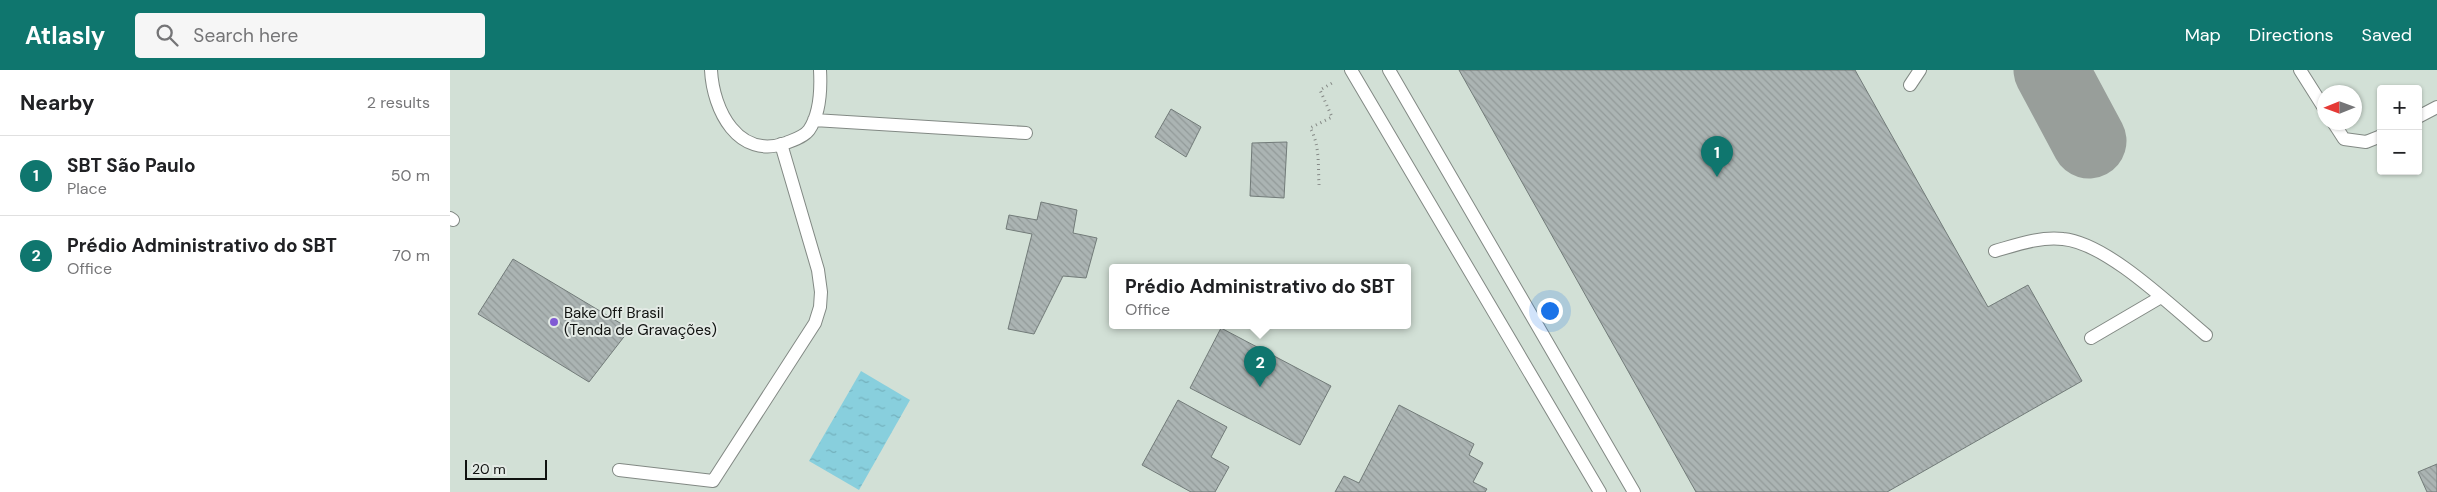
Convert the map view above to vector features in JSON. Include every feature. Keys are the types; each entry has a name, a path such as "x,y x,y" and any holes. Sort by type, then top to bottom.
{"lane":[{"path":"711,70 713,90 728,125 753,144 768,147 796,139 809,131 814,120 819,96 820,70"},
{"path":"1351,70 1600,492"},
{"path":"1389,70 1634,492"},
{"path":"1910,84 1920,70"},
{"path":"2300,70 2317,97"},
{"path":"2422,115 2437,107"},
{"path":"814,120 1026,132"},
{"path":"2338,130 2344,139 2366,142 2377,138"},
{"path":"619,470 713,481 815,324 820,307 821,292 818,270 781,144"},
{"path":"1995,251 2026,242 2063,238 2096,249 2161,297 2206,335"},
{"path":"2091,338 2161,297"}],"path":[{"path":"1319,186 1314,134 1310,128 1332,117 1320,90 1337,81"}],"shaded area":[{"path":"450,70 2437,70 2437,492 450,492"}],"water":[{"path":"861,371 910,400 859,490 809,461"}],"building":[{"path":"1459,70 1855,70 1988,307 2028,285 2082,381 1887,492 1696,492"},
{"path":"1171,109 1201,127 1186,157 1155,137"},
{"path":"1287,142 1284,198 1250,196 1252,143"},
{"path":"1041,202 1077,210 1073,233 1097,238 1086,278 1063,276 1034,334 1008,329 1032,234 1006,229 1009,215 1037,220"},
{"name":"Bake Off Brasil (Tenda de Gravações)","path":"513,259 630,329 589,382 478,314"},
{"path":"1220,329 1331,386 1300,445 1190,388"},
{"path":"1178,400 1227,427 1211,457 1229,467 1215,492 1191,492 1142,465"},
{"path":"1399,405 1474,444 1469,455 1483,463 1473,482 1487,489 1485,492 1335,492 1344,476 1359,483"},
{"path":"2437,464 2437,492 2427,492 2418,472"}],"taxiway":[{"path":"2051,70 2089,141"}],"place":[{"name":"SBT São Paulo","path":"1717,177"},
{"name":"Bake Off Brasil (Tenda de Gravações)","path":"554,322"},
{"name":"Prédio Administrativo do SBT","path":"1260,387"}]}
